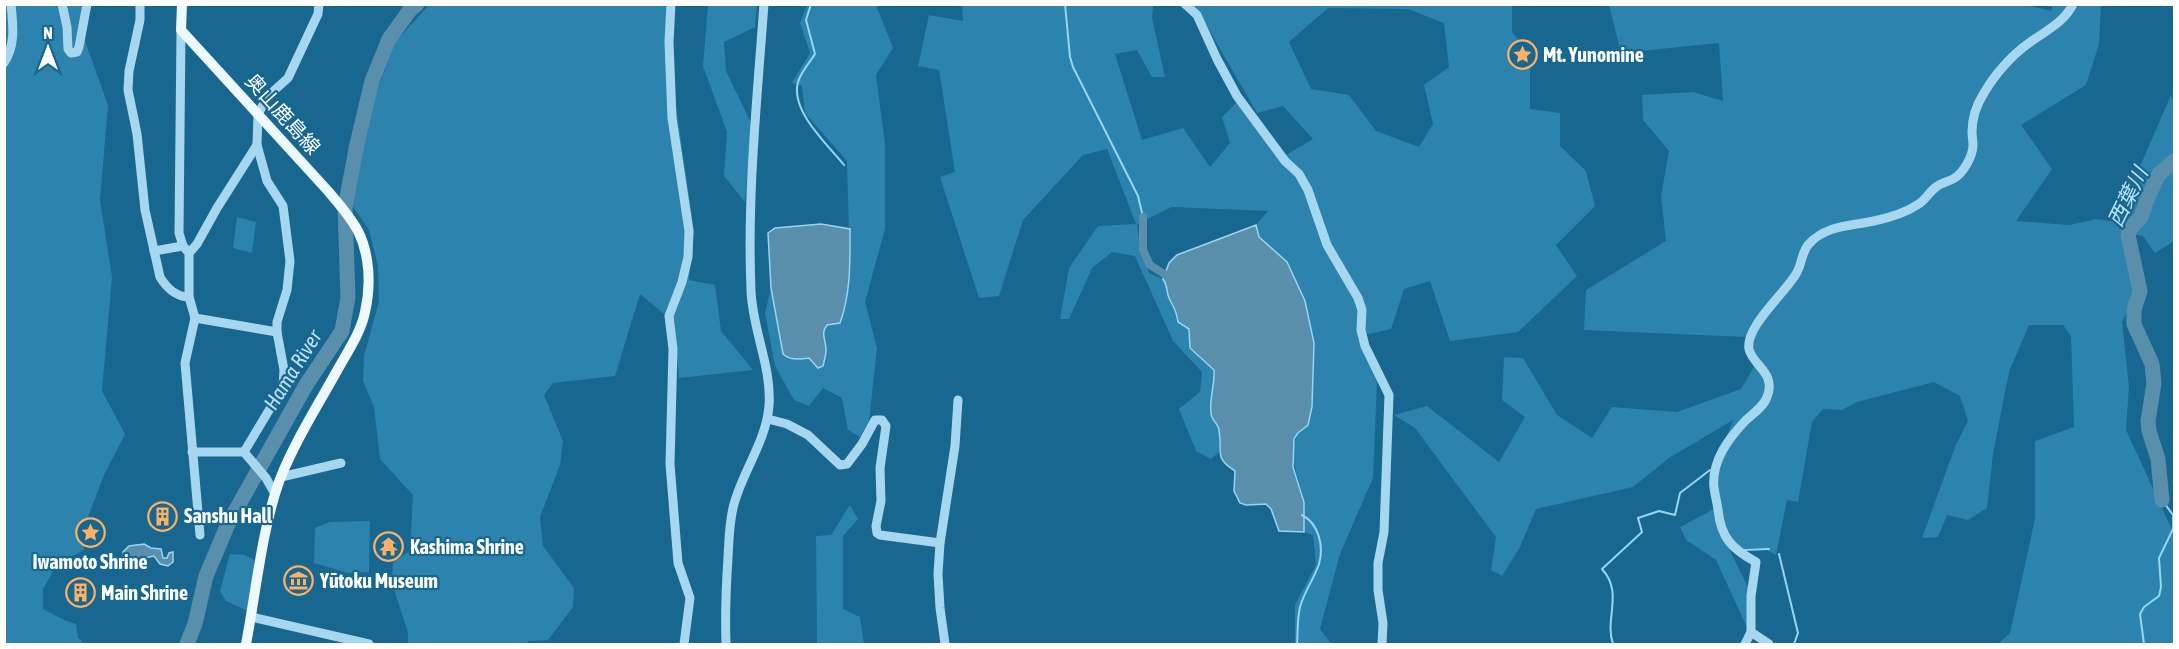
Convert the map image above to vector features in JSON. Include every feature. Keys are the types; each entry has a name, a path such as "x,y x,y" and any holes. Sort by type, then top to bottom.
{"main road":[{"path":"181,30 182,4"},
{"name":"奥山鹿島線","path":"181,30 328,190 354,224 368,267 365,313 356,336 300,436 275,494 246,645"}],"street":[{"path":"4,63 12,48 14,28 11,4"},
{"path":"62,4 68,27 70,53 77,52 79,47 87,4"},
{"path":"140,4 140,20 129,71 128,90 137,134 145,210 160,277 164,284 178,295 189,297"},
{"path":"247,455 283,387 284,370 277,322 289,279 290,261 283,206 267,181 257,145 258,114 268,96 288,78 318,14 319,4"},
{"path":"671,4 669,42 672,118 689,231 688,257 669,316 673,349 670,464 678,563 690,597 684,645"},
{"path":"726,645 725,600 734,507 742,479 768,419 769,387 751,296 749,244 764,4"},
{"path":"1185,4 1197,15 1217,59 1238,96 1285,161 1299,174 1308,190 1327,245 1358,298 1362,310 1361,330 1365,346 1389,395 1384,532 1378,564 1378,590 1383,623 1382,645"},
{"path":"1746,645 1751,632 1751,596 1756,562 1737,551 1724,532 1719,521 1714,471 1726,444 1767,398 1769,387 1765,370 1748,347 1749,338 1755,330 1757,321 1797,274 1802,254 1814,239 1837,227 1876,221 1917,206 1934,188 1961,173 1972,153 1974,115 1984,93 2010,60 2065,18 2073,4"},
{"path":"181,30 179,233 186,250 189,297 195,318 185,363 200,535"},
{"path":"154,251 186,250 197,244 257,145"},
{"path":"195,318 277,332"},
{"path":"945,645 938,574 940,543 955,446 958,400"},
{"path":"768,419 787,424 808,435 840,465 847,464 862,444 871,424 875,420 882,420 886,426 886,432 880,468 881,501 877,532 880,535 940,543"},
{"path":"192,452 247,455 266,478 275,494"},
{"path":"281,477 341,463"},
{"path":"251,617 369,645"},
{"path":"1751,632 1768,645"}],"shaded area":[{"path":"2022,4 2051,11 2053,5 2101,5 2099,44 2086,85 2021,125 2052,169 2016,221 2069,225 2097,219 2116,222 2171,95 2174,104 2174,241 2155,253 2143,236 2123,233 2136,293 2122,322 2129,387 2126,430 2174,534 2174,644 1998,644 2010,633 2035,519 2035,441 2074,427 2071,336 2063,325 2029,325 2009,372 1993,454 1987,508 1968,520 1947,515 1938,537 1922,538 1955,447 1968,421 1960,396 1934,382 1857,402 1842,410 1823,409 1812,422 1798,502 1787,500 1776,555 1763,548 1729,549 1750,591 1751,636 1716,560 1686,540 1680,527 1716,508 1710,480 1733,420 1669,458 1633,487 1536,509 1520,547 1502,576 1491,570 1496,537 1415,428 1394,415 1427,406 1499,462 1525,417 1502,400 1504,357 1523,358 1557,415 1592,438 1612,407 1677,412 1741,389 1754,367 1746,337 1584,330 1586,290 1666,241 1661,196 1669,151 1643,120 1642,95 1693,92 1723,101 1719,43 1621,53 1609,5"},
{"path":"4,5 82,5 80,27 108,105 100,200 112,277 102,391 125,434 104,475 83,530 84,550 57,564 43,589 43,609 76,624 78,638 82,644 5,644"},
{"path":"429,5 671,5 674,93 694,231 689,280 715,285 721,331 753,370 679,378 674,322 640,294 615,376 553,383 544,395 563,441 560,465 540,517 543,546 574,588 573,607 548,640 528,641 527,644 408,644 408,633 392,583 393,562 410,551 413,495 380,459 374,407 363,381 364,356 379,301 378,266 369,230 352,205 369,111 396,41"},
{"path":"708,5 757,5 755,27 724,42 726,71 751,123 745,202 724,176 727,132 703,66"},
{"path":"807,5 876,5 893,48 876,75 885,144 885,229 865,302 877,348 869,421 860,437 848,430 842,398 823,388 809,406 794,400 775,366 765,313 771,288 783,354 800,358 815,354 826,348 822,336 823,330 850,271 847,161 805,113 802,86 792,83 810,53 800,23"},
{"path":"962,5 1153,5 1152,18 1165,77 1152,77 1137,50 1115,54 1142,140 1183,128 1210,167 1230,143 1222,117 1237,102 1286,155 1313,139 1283,106 1257,113 1201,16 1184,5 1512,5 1512,32 1530,54 1530,109 1560,113 1560,146 1586,171 1595,206 1556,245 1577,276 1518,332 1450,341 1430,281 1404,289 1391,329 1360,336 1377,381 1373,478 1340,554 1320,629 1331,644 1295,644 1295,605 1316,565 1313,535 1304,532 1304,503 1293,452 1294,443 1299,434 1308,425 1305,301 1287,262 1259,237 1256,225 1268,211 1172,207 1137,224 1140,245 1149,273 1163,279 1167,285 1169,297 1176,308 1178,321 1189,329 1190,348 1214,370 1215,383 1211,397 1219,427 1219,452 1211,459 1196,451 1179,409 1200,392 1202,372 1173,341 1135,256 1112,252 1092,268 1069,319 1060,319 1069,268 1098,226 1136,224 1107,149 1083,155 1023,220 999,296 979,298 940,177 955,172 939,70 918,66 929,15 963,21","holes":["1328,8 1408,9 1444,23 1449,67 1424,85 1433,124 1419,147 1376,131 1349,95 1311,89 1289,42"]},
{"path":"237,217 256,222 252,253 233,248"},
{"path":"821,224 850,229 850,264 844,312 840,323 827,325 825,328 826,354 823,366 818,368 809,358 792,359 783,354 771,288 768,233 775,228"},
{"path":"1256,225 1259,237 1287,262 1305,301 1314,343 1312,407 1308,425 1294,439 1293,467 1304,502 1304,532 1279,531 1271,509 1266,504 1240,503 1234,491 1235,471 1221,458 1219,430 1211,415 1214,370 1190,348 1189,329 1178,322 1163,279 1169,263 1177,255"},
{"path":"850,505 858,519 843,536 843,609 860,617 864,644 817,644 816,536 831,535"},
{"path":"370,521 369,572 348,573 314,563 315,528 330,522"},
{"path":"144,544 151,548 161,549 163,558 167,558 169,553 173,552 173,562 168,566 160,564 154,556 131,561 124,557 123,552 129,546"},
{"path":"230,554 245,555 254,560 256,569 248,611 226,601 220,591"}],"waterway":[{"name":"Hama River","path":"187,644 195,624 206,576 228,524 306,385 342,331 348,297 345,208 357,144 372,81 389,39 417,4"},
{"path":"811,4 806,20 815,54 799,78 797,93 805,116 812,127 844,165"},
{"path":"1065,4 1073,67 1138,196 1143,217"},
{"name":"西葉川","path":"2162,500 2158,459 2148,421 2154,383 2152,364 2134,324 2134,310 2140,291 2128,235 2130,229 2141,217 2159,174 2174,161"},
{"path":"1143,217 1143,250 1150,265 1172,279"},
{"path":"1613,644 1611,635 1612,587 1602,569 1642,532 1638,518 1659,511 1675,515 1680,493 1710,470"},
{"path":"2144,644 2140,614 2144,607 2159,596 2161,587 2159,558 2173,529 2173,515 2162,500"},
{"path":"1297,644 1300,607 1319,564 1321,550 1319,536 1313,524 1302,515"},
{"path":"1742,550 1769,549"},
{"path":"1779,554 1798,633 1794,644"}],"place":[{"name":"Mt. Yunomine","path":"1522,55"},
{"name":"Sanshu Hall","path":"163,516"},
{"name":"Iwamoto Shrine","path":"90,532"},
{"name":"Kashima Shrine","path":"389,547"},
{"name":"Yūtoku Museum","path":"299,581"},
{"name":"Main Shrine","path":"80,593"}]}
